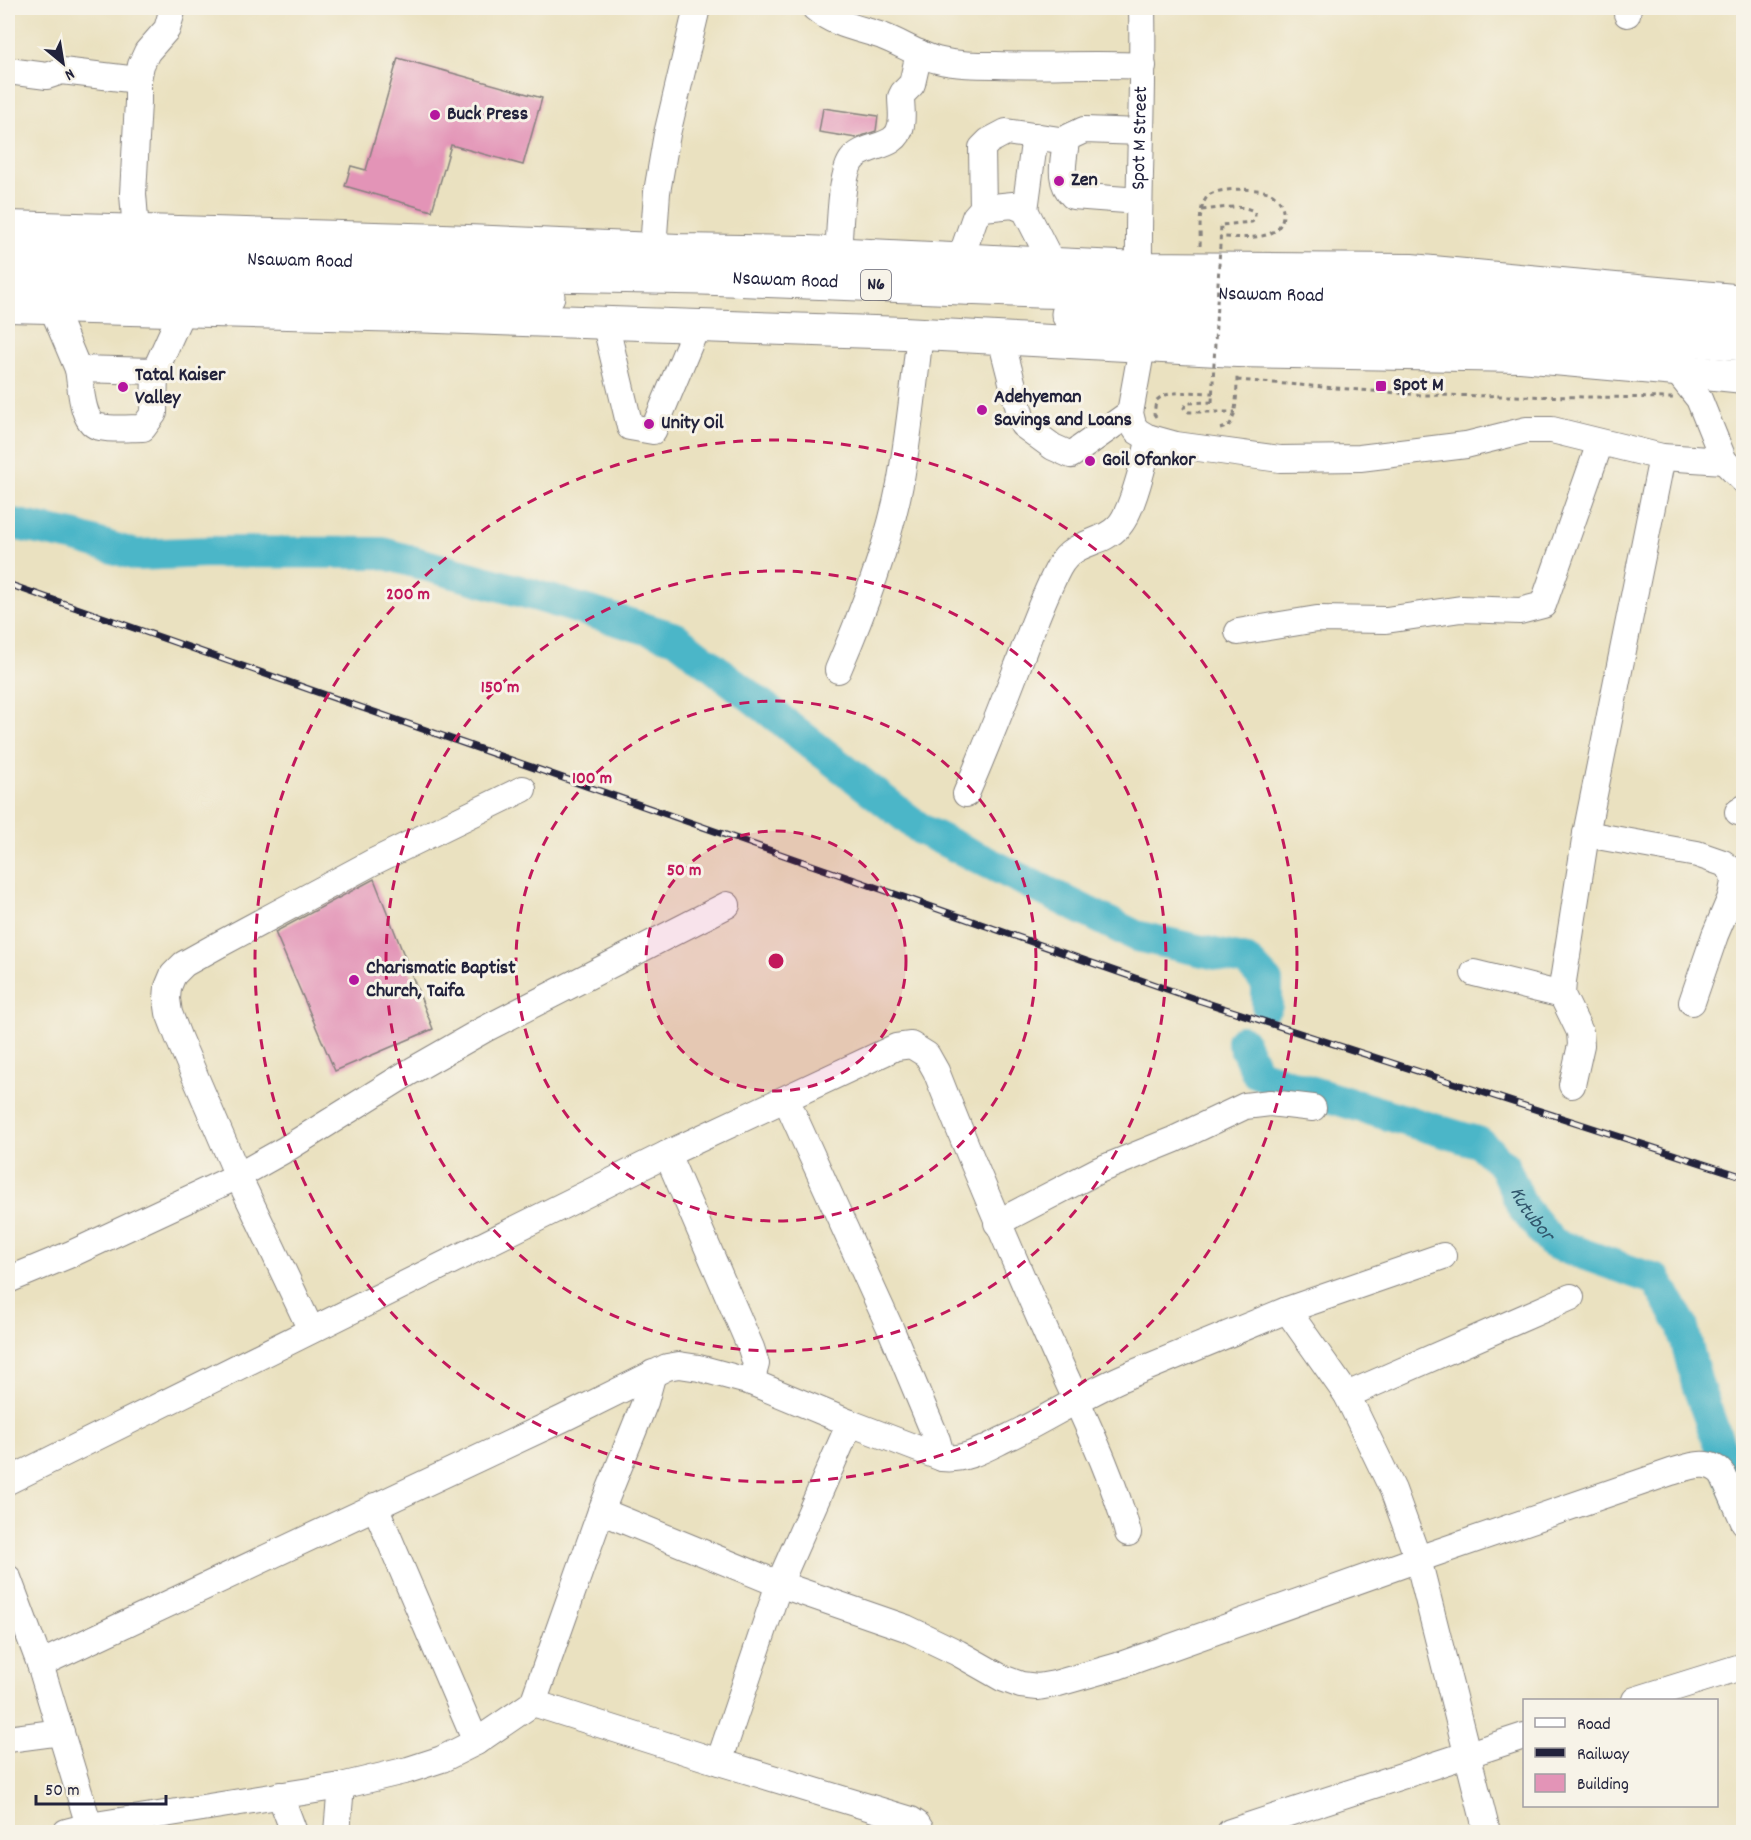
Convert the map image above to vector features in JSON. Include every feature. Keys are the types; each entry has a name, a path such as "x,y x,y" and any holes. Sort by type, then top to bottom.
{"highway":[{"name":"Nsawam Road","path":"8,254 395,264 548,275 703,278 1037,291 1462,300 1654,310 1743,319"},
{"name":"Nsawam Road","path":"8,277 823,303 1249,321 1371,322 1591,331 1743,344"}],"main road":[{"path":"8,227 838,254 1139,268 1411,270 1743,301"},
{"path":"8,306 410,316 920,334 1142,346 1237,366 1521,356 1743,377"}],"street":[{"path":"136,231 133,194 138,80 147,52 167,29 173,8"},
{"path":"815,8 831,20 891,39 937,60 988,65 1143,66"},
{"name":"Spot M Street","path":"1139,268 1142,8"},
{"path":"652,249 657,192 667,134 696,12"},
{"path":"838,254 847,170 855,156 896,138 901,125 901,97 912,84 919,53"},
{"path":"8,71 47,76 62,71 138,80"},
{"path":"1139,201 1073,196 1067,190 1062,176 1066,141 1069,137 1084,130 1141,132"},
{"path":"960,260 975,217 983,208 982,148 989,141 1006,132 1066,141"},
{"path":"1035,136 1025,210 1053,265"},
{"path":"983,208 1013,205 1025,210"},
{"path":"52,307 78,369 86,415 99,428 143,428 154,413 155,371 182,311"},
{"path":"605,322 630,427 654,431 697,326"},
{"path":"838,670 876,572 900,485 920,334"},
{"path":"1001,339 1023,425 1053,447 1071,455 1130,413"},
{"path":"1142,346 1130,413 1133,425 1137,431 1154,429 1176,445 1280,459 1360,458 1466,445 1526,430 1552,430 1662,457 1724,461"},
{"path":"78,369 155,371"},
{"path":"1676,370 1699,399 1724,461 1743,481"},
{"path":"966,794 990,739 1045,596 1064,558 1084,544 1107,536 1120,526 1126,516 1154,429"},
{"path":"1238,632 1317,619 1386,620 1461,609 1520,610 1543,605 1600,443"},
{"path":"1572,1085 1581,1045 1580,1032 1562,995 1586,834 1662,457"},
{"path":"311,1330 203,1097 169,1013 168,987 173,975 184,964 373,862 523,789"},
{"path":"1586,834 1697,854 1723,863 1732,870 1734,882 1731,897 1692,1002"},
{"path":"8,1281 238,1176 485,1029 727,905"},
{"path":"1474,973 1562,995"},
{"path":"8,1481 667,1154 896,1047 911,1045 927,1055 936,1071 997,1223 1103,1462 1128,1533"},
{"path":"786,1099 891,1330 937,1440 942,1458"},
{"path":"997,1223 1099,1170 1173,1140 1245,1106 1270,1103 1313,1108"},
{"path":"667,1154 751,1348 756,1364 752,1382"},
{"path":"40,1664 562,1419 667,1367 679,1365 699,1368 752,1382 850,1423 942,1458 953,1459 972,1454 1052,1416 1105,1385 1287,1310 1443,1256"},
{"path":"1347,1395 1571,1297"},
{"path":"1287,1310 1347,1395 1393,1490 1418,1559 1487,1833"},
{"path":"8,1578 40,1664 61,1732 82,1830 341,1786 408,1770 442,1759 476,1742 533,1703 601,1512 645,1402 653,1373"},
{"path":"719,1762 779,1584 850,1423"},
{"path":"601,1512 779,1584 906,1628 958,1653 1002,1678 1021,1685 1038,1687 1118,1666 1418,1559 1671,1472 1701,1464 1718,1468 1743,1522"},
{"path":"375,1506 476,1742"},
{"path":"1641,1699 1743,1666"},
{"path":"533,1703 911,1820 917,1824 921,1833"},
{"path":"8,1739 61,1732"},
{"path":"1230,1833 1523,1736"},
{"path":"337,1833 341,1786"},
{"path":"280,1795 294,1833"}],"path":[{"path":"1199,269 1202,211 1207,196 1229,190 1264,190 1273,194 1282,206 1282,220 1271,234 1264,237 1220,237"},
{"path":"1202,211 1240,208 1252,209 1255,212 1255,219 1252,222 1221,225 1212,402 1186,403 1184,408 1189,412 1235,412"},
{"path":"1217,429 1229,425 1235,412 1237,366 1422,395 1699,399"},
{"path":"1154,429 1156,401 1162,395 1213,393"}],"building":[{"path":"398,58 542,98 523,165 451,145 432,211 345,186 351,166 366,170"},
{"path":"823,108 878,116 876,131 856,138 819,132"},
{"name":"Charismatic Baptist Church, Taifa","path":"374,879 433,1029 335,1071 275,932"}],"waterway":[{"path":"8,523 73,536 136,555 209,552 382,553 534,595 676,638 922,830 1136,936 1247,961 1267,982 1267,1005"},
{"name":"Kutubor","path":"1242,1041 1257,1073 1480,1143 1504,1166 1523,1208 1552,1243 1656,1280 1682,1325 1697,1384 1739,1500"}],"railway":[{"path":"8,584 1198,1000 1744,1177"}],"place":[{"name":"Buck Press","path":"435,115"},
{"name":"Zen","path":"1059,181"},
{"name":"Spot M","path":"1381,386"},
{"name":"Tatal Kaiser Valley","path":"123,387"},
{"name":"Adehyeman Savings and Loans","path":"982,410"},
{"name":"Unity Oil","path":"649,424"},
{"name":"Goil Ofankor","path":"1090,461"},
{"name":"Charismatic Baptist Church, Taifa","path":"354,980"}]}
